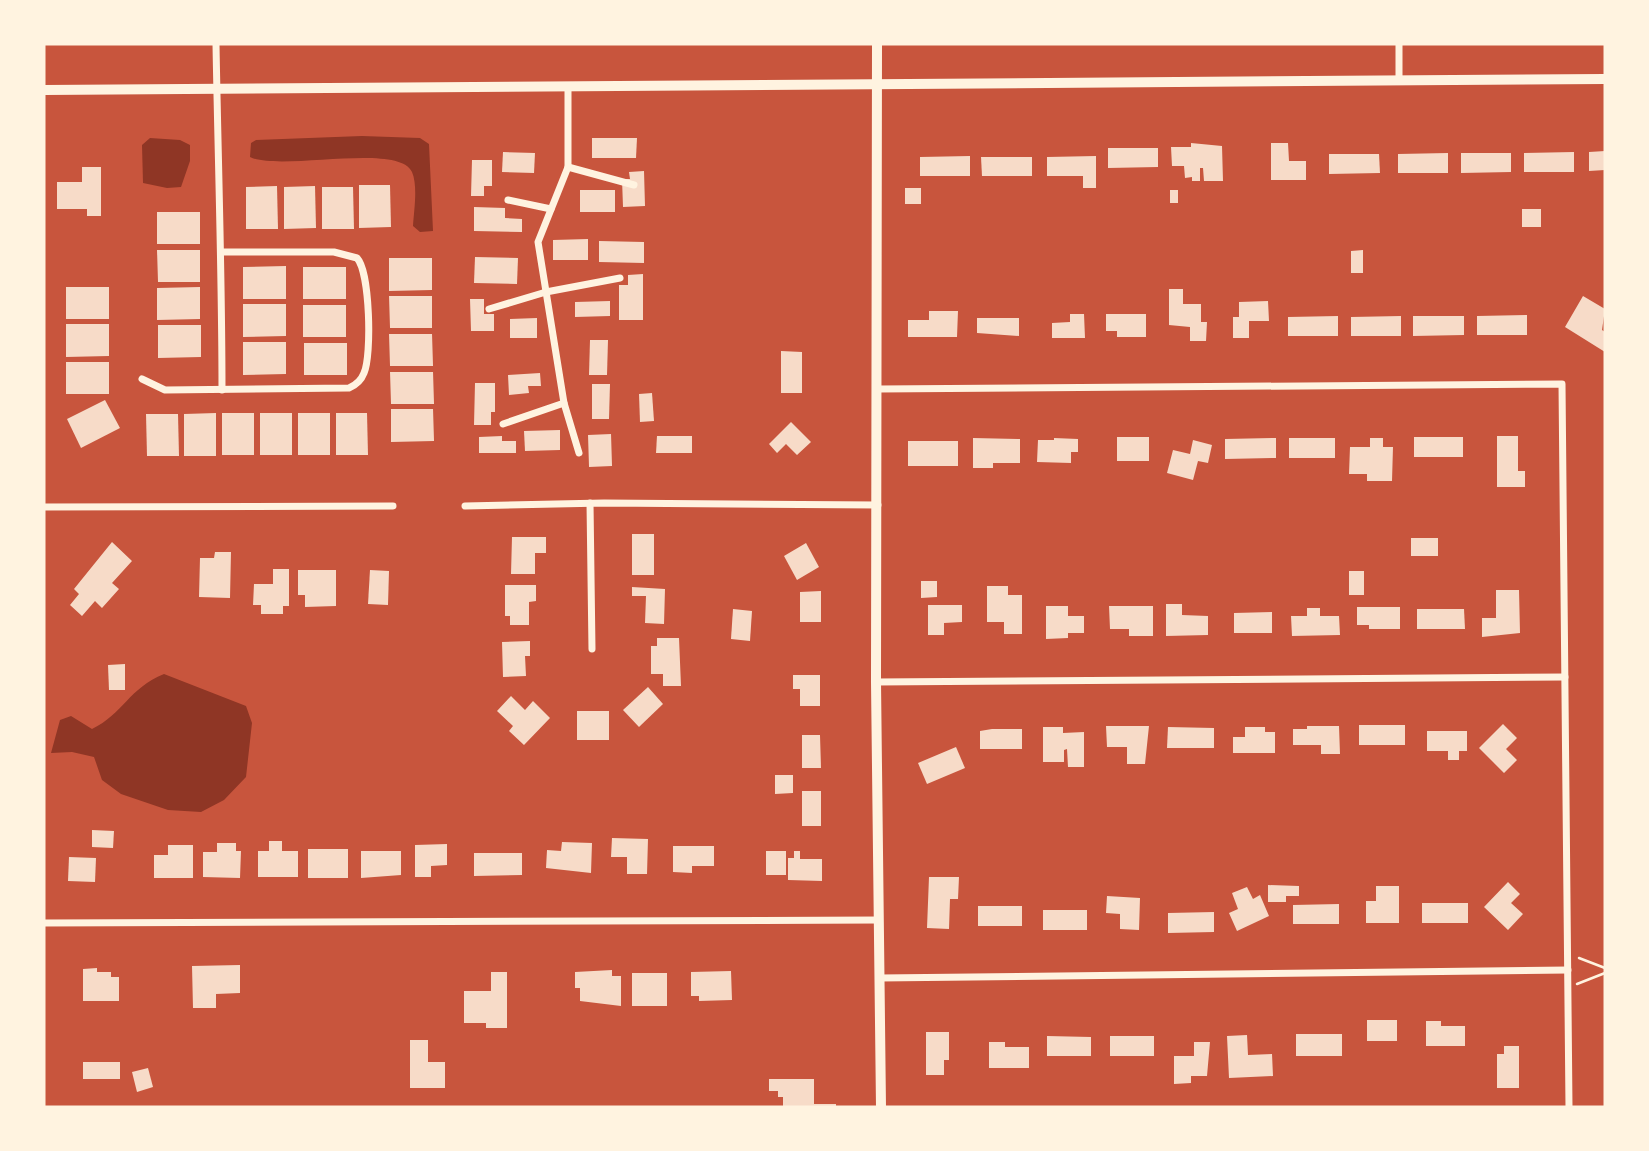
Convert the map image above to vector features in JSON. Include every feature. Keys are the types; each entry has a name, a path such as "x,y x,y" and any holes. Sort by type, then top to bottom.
{"street":[{"path":"216,44 216,129 222,252 222,390"},
{"path":"877,44 879,389 876,682 881,1107"},
{"path":"1399,44 1399,81"},
{"path":"44,90 1605,79"},
{"path":"568,86 568,167 538,242 564,402 579,453"},
{"path":"568,167 634,185"},
{"path":"508,200 551,209"},
{"path":"142,379 165,390 349,388 361,380 367,360 366,275 357,258 334,251 222,252"},
{"path":"489,309 546,292 620,278"},
{"path":"879,389 1562,384 1569,1107"},
{"path":"503,424 564,402"},
{"path":"465,506 590,503 878,505"},
{"path":"590,503 592,649"},
{"path":"44,506 393,506"},
{"path":"876,682 1565,677"},
{"path":"44,923 879,920"},
{"path":"880,978 1568,970"}],"path":[{"path":"1567,954 1605,970"},
{"path":"1568,988 1605,970"}],"shaded area":[{"path":"362,136 420,138 429,144 433,231 420,232 413,226 414,178 412,172 402,163 362,158 265,161 250,157 251,143 256,140"},
{"path":"150,138 180,140 190,145 190,161 181,187 167,188 143,183 142,145"},
{"path":"164,674 246,706 252,723 246,777 224,800 201,812 168,810 121,794 102,780 94,757 72,752 51,753 60,720 71,716 92,729 103,723 142,686"}],"building":[{"path":"592,138 637,138 636,158 592,158"},
{"path":"1191,143 1222,146 1223,181 1204,181 1203,168 1200,168 1200,181 1192,181 1192,177 1185,178 1184,166 1172,166 1171,147 1191,147"},
{"path":"1271,143 1288,143 1289,161 1306,161 1306,180 1271,180"},
{"path":"1108,148 1158,148 1158,167 1108,168"},
{"path":"1605,151 1605,170 1589,171 1589,152"},
{"path":"503,152 535,153 534,173 502,172"},
{"path":"1574,152 1574,172 1524,172 1524,153"},
{"path":"1448,153 1448,173 1398,173 1398,154"},
{"path":"1461,153 1511,153 1511,172 1461,173"},
{"path":"1329,154 1379,154 1380,173 1329,174"},
{"path":"970,156 970,176 920,176 920,157"},
{"path":"1096,156 1096,188 1083,188 1083,176 1047,176 1047,157"},
{"path":"981,157 1032,157 1032,176 982,176"},
{"path":"472,160 492,160 492,186 484,186 484,196 471,196"},
{"path":"82,167 101,167 101,216 87,216 87,209 57,209 57,182 82,182"},
{"path":"644,171 645,206 623,207 622,179 630,179 629,172"},
{"path":"359,185 390,185 391,227 359,228"},
{"path":"277,186 278,229 246,229 246,187"},
{"path":"315,186 316,228 284,229 284,187"},
{"path":"322,187 353,187 354,229 322,229"},
{"path":"905,188 921,188 921,204 905,204"},
{"path":"580,190 615,190 615,212 580,212"},
{"path":"1170,190 1178,190 1178,203 1170,203"},
{"path":"474,207 505,208 505,218 522,219 522,232 474,231"},
{"path":"1522,209 1541,209 1541,227 1522,227"},
{"path":"157,212 200,212 200,244 157,244"},
{"path":"588,239 588,260 553,260 553,240"},
{"path":"599,241 644,242 644,263 599,262"},
{"path":"157,250 200,250 200,282 158,282"},
{"path":"1363,250 1363,273 1351,273 1351,251"},
{"path":"475,257 518,258 517,284 474,283"},
{"path":"389,258 432,258 432,290 389,291"},
{"path":"286,266 286,299 243,299 243,267"},
{"path":"303,267 346,267 346,299 303,299"},
{"path":"643,274 643,320 619,320 619,285 628,285 628,275"},
{"path":"66,287 109,287 109,319 66,319"},
{"path":"200,287 200,319 157,320 157,288"},
{"path":"1169,289 1183,289 1183,304 1201,304 1201,322 1207,322 1206,341 1190,341 1190,327 1169,325"},
{"path":"389,296 432,296 432,328 390,328"},
{"path":"1583,296 1605,309 1602,330 1605,332 1605,352 1565,327"},
{"path":"470,299 484,299 484,314 494,314 494,331 471,331"},
{"path":"610,301 610,316 575,317 575,302"},
{"path":"1268,301 1269,321 1249,321 1249,338 1233,338 1233,317 1239,317 1239,302"},
{"path":"243,304 286,304 286,336 243,337"},
{"path":"303,305 346,305 346,337 303,337"},
{"path":"929,311 958,311 957,337 908,337 908,320 929,320"},
{"path":"1070,314 1084,314 1085,338 1052,338 1052,323 1070,322"},
{"path":"1106,314 1146,314 1146,337 1117,337 1117,331 1106,331"},
{"path":"1527,315 1527,335 1477,335 1477,316"},
{"path":"1338,316 1338,336 1288,336 1288,317"},
{"path":"1401,316 1401,336 1351,336 1351,317"},
{"path":"1413,316 1464,316 1464,335 1413,336"},
{"path":"537,318 537,338 510,338 510,319"},
{"path":"977,318 1019,318 1019,336 977,333"},
{"path":"66,324 109,324 109,356 66,357"},
{"path":"158,325 201,325 201,357 158,358"},
{"path":"389,334 432,334 433,366 390,366"},
{"path":"590,340 608,340 607,375 589,375"},
{"path":"243,342 286,342 286,374 243,375"},
{"path":"304,343 347,343 347,375 304,375"},
{"path":"781,351 802,352 802,393 781,393"},
{"path":"66,362 109,362 109,394 66,394"},
{"path":"390,372 433,372 434,404 391,404"},
{"path":"540,373 541,386 528,386 529,393 509,395 508,375"},
{"path":"475,383 495,383 495,412 491,412 491,425 474,425"},
{"path":"592,384 610,384 609,419 592,419"},
{"path":"652,393 654,421 640,422 639,394"},
{"path":"105,400 120,428 81,448 67,419"},
{"path":"391,409 433,409 434,441 391,442"},
{"path":"216,413 216,456 184,456 184,414"},
{"path":"222,413 254,413 254,455 222,455"},
{"path":"260,413 292,413 292,455 260,455"},
{"path":"298,413 330,413 330,455 298,455"},
{"path":"336,413 367,413 368,455 336,455"},
{"path":"146,414 178,414 179,456 147,456"},
{"path":"791,422 811,442 797,455 786,444 777,453 769,444"},
{"path":"560,430 560,450 525,451 524,431"},
{"path":"611,434 612,466 589,467 588,435"},
{"path":"502,436 502,441 516,441 516,453 479,453 479,437"},
{"path":"657,436 692,436 692,453 656,453"},
{"path":"1497,436 1518,436 1518,471 1525,471 1525,487 1497,487"},
{"path":"1117,437 1149,437 1149,461 1117,461"},
{"path":"1414,437 1463,437 1463,457 1414,457"},
{"path":"973,438 1020,439 1020,463 993,463 993,468 973,468"},
{"path":"1276,438 1276,458 1225,459 1225,439"},
{"path":"1289,438 1335,438 1335,458 1289,458"},
{"path":"1370,438 1383,438 1383,447 1393,447 1392,481 1367,481 1367,474 1349,474 1350,447 1370,447"},
{"path":"1078,439 1078,452 1071,452 1071,463 1037,462 1038,440"},
{"path":"1193,440 1212,445 1208,463 1198,461 1193,480 1167,473 1173,450 1190,454"},
{"path":"908,441 958,441 958,466 908,466"},
{"path":"632,534 654,534 654,575 632,575"},
{"path":"512,537 546,537 546,553 535,553 535,574 511,574"},
{"path":"1411,538 1438,538 1438,556 1411,556"},
{"path":"112,542 132,561 112,583 119,589 102,608 95,601 82,616 70,605 79,594 74,589"},
{"path":"806,543 819,567 797,580 784,556"},
{"path":"215,552 231,552 230,598 199,597 200,558 214,558"},
{"path":"273,569 289,569 289,606 283,606 283,614 261,614 261,605 253,605 254,584 273,584"},
{"path":"298,570 336,570 336,606 305,607 305,595 298,595"},
{"path":"370,570 389,571 388,605 368,604"},
{"path":"1349,571 1364,571 1364,595 1349,595"},
{"path":"921,581 937,581 937,597 921,598"},
{"path":"505,585 536,585 536,601 529,602 529,625 510,625 510,616 505,616"},
{"path":"987,586 1008,586 1008,595 1022,595 1022,634 1004,634 1004,622 987,622"},
{"path":"632,587 665,589 664,624 645,623 646,596 632,596"},
{"path":"1496,590 1519,590 1520,633 1482,637 1482,618 1496,618"},
{"path":"821,591 821,622 800,622 800,592"},
{"path":"1166,604 1182,604 1182,615 1208,616 1208,635 1166,636"},
{"path":"928,605 962,605 962,622 944,623 944,635 928,635"},
{"path":"1046,606 1068,606 1068,616 1084,616 1084,633 1068,633 1068,638 1046,639"},
{"path":"1109,606 1153,606 1153,636 1129,636 1129,629 1110,629"},
{"path":"1357,607 1400,607 1400,629 1369,629 1369,625 1357,625"},
{"path":"1307,608 1320,608 1320,616 1339,616 1340,635 1292,636 1291,616 1307,616"},
{"path":"733,609 752,611 750,641 731,639"},
{"path":"1417,609 1464,609 1465,629 1417,629"},
{"path":"1272,612 1272,633 1234,633 1234,613"},
{"path":"657,638 679,638 681,686 663,686 663,674 651,674 651,646 657,646"},
{"path":"530,641 530,656 525,656 526,676 503,677 502,642"},
{"path":"125,664 125,690 109,690 108,665"},
{"path":"793,675 820,675 820,706 800,706 800,689 793,689"},
{"path":"648,687 663,704 639,727 623,710"},
{"path":"511,696 525,710 533,701 550,718 524,745 509,731 513,726 497,711"},
{"path":"577,711 609,711 609,740 577,740"},
{"path":"1503,724 1517,738 1506,749 1517,760 1504,773 1479,748"},
{"path":"1359,725 1405,725 1405,745 1359,745"},
{"path":"1106,726 1149,726 1145,764 1127,764 1127,747 1107,747"},
{"path":"1307,726 1339,726 1340,754 1321,754 1321,745 1293,745 1293,729 1307,729"},
{"path":"1043,727 1063,727 1063,733 1084,732 1084,767 1068,767 1067,749 1064,750 1064,762 1043,762"},
{"path":"1168,727 1214,728 1214,748 1167,748"},
{"path":"1245,727 1265,727 1265,732 1275,732 1275,753 1233,753 1233,737 1245,737"},
{"path":"1022,729 1022,749 980,749 980,731"},
{"path":"1427,731 1467,731 1467,751 1459,751 1459,760 1448,760 1448,751 1427,751"},
{"path":"802,735 820,735 821,768 802,768"},
{"path":"956,747 965,768 927,784 918,763"},
{"path":"775,775 793,775 793,793 775,794"},
{"path":"802,791 821,791 821,826 802,826"},
{"path":"92,830 114,831 113,848 92,847"},
{"path":"612,838 648,839 647,874 627,874 627,857 611,857"},
{"path":"269,841 282,841 282,851 298,851 298,877 258,877 258,851 269,851"},
{"path":"562,842 592,843 591,873 546,868 547,850 561,851"},
{"path":"217,843 236,843 236,851 241,851 240,878 203,877 203,852 217,852"},
{"path":"447,844 447,865 431,866 431,877 415,877 415,845"},
{"path":"168,845 193,845 193,878 154,878 154,855 168,855"},
{"path":"673,846 714,846 714,866 692,866 692,873 673,872"},
{"path":"308,849 348,849 348,878 308,878"},
{"path":"361,851 401,851 401,875 361,878"},
{"path":"766,851 786,851 786,875 766,875"},
{"path":"794,851 800,851 800,859 822,859 822,881 788,880 788,858 794,858"},
{"path":"474,853 522,853 522,875 474,876"},
{"path":"69,857 96,858 95,882 68,881"},
{"path":"929,877 959,877 958,899 950,899 949,929 927,928"},
{"path":"1508,882 1520,894 1511,903 1523,914 1508,930 1484,907"},
{"path":"1268,885 1299,886 1299,896 1286,896 1286,902 1268,902"},
{"path":"1376,886 1399,886 1399,923 1366,923 1366,901 1376,901"},
{"path":"1247,887 1253,899 1260,895 1269,916 1237,931 1229,913 1238,909 1232,893"},
{"path":"1107,896 1140,898 1139,930 1120,929 1120,914 1106,913"},
{"path":"1422,903 1468,903 1468,923 1422,923"},
{"path":"1339,904 1339,924 1293,924 1293,905"},
{"path":"978,906 1022,906 1022,926 978,926"},
{"path":"1043,910 1087,910 1087,930 1043,930"},
{"path":"1214,912 1214,932 1168,933 1168,913"},
{"path":"240,965 240,993 216,994 216,1008 193,1008 192,966"},
{"path":"97,968 97,972 111,972 111,977 119,977 119,1001 83,1001 83,969"},
{"path":"612,970 612,976 621,976 621,1006 580,1001 580,988 575,988 575,972"},
{"path":"731,971 732,1000 699,1001 699,996 691,996 691,972"},
{"path":"491,972 507,972 507,1028 486,1028 486,1023 464,1023 464,991 491,991"},
{"path":"632,973 667,973 667,1006 632,1006"},
{"path":"1367,1020 1397,1020 1397,1041 1367,1041"},
{"path":"1426,1021 1441,1021 1441,1026 1465,1026 1465,1046 1426,1046"},
{"path":"926,1032 949,1032 949,1060 944,1060 944,1075 926,1075"},
{"path":"1296,1034 1342,1034 1342,1056 1296,1056"},
{"path":"1247,1035 1248,1055 1272,1054 1273,1076 1229,1078 1227,1036"},
{"path":"1047,1036 1091,1037 1091,1056 1047,1056"},
{"path":"1110,1036 1154,1036 1154,1056 1110,1056"},
{"path":"410,1040 428,1040 428,1062 445,1062 445,1088 410,1088"},
{"path":"989,1042 1005,1042 1005,1047 1029,1047 1029,1068 989,1068"},
{"path":"1194,1042 1210,1042 1207,1076 1191,1076 1191,1083 1174,1084 1174,1056 1194,1056"},
{"path":"1504,1046 1519,1046 1519,1088 1497,1088 1497,1054 1504,1054"},
{"path":"83,1062 120,1062 120,1079 83,1079"},
{"path":"148,1068 153,1087 137,1092 132,1072"},
{"path":"769,1079 814,1079 814,1104 836,1104 836,1107 783,1107 783,1097 778,1097 778,1091 769,1091"}]}
